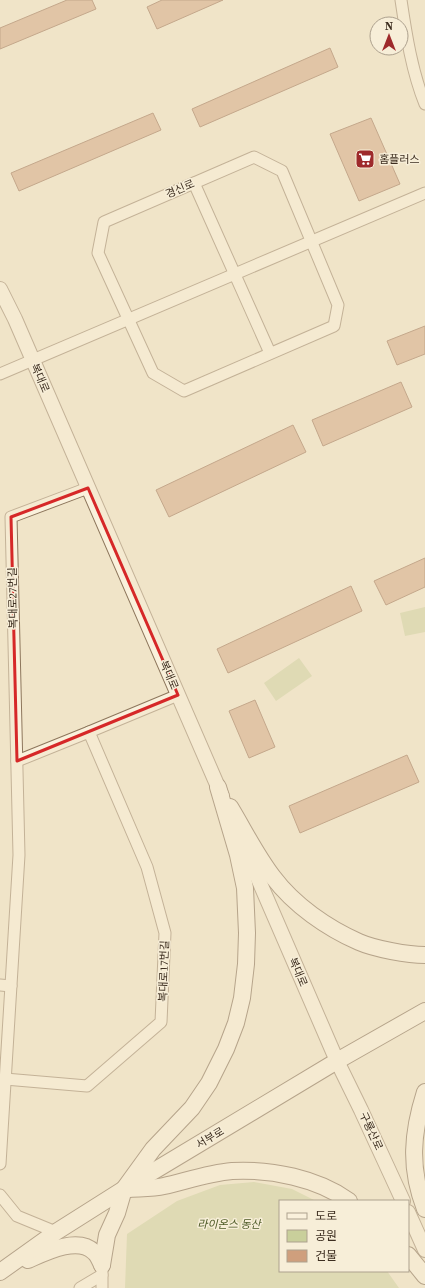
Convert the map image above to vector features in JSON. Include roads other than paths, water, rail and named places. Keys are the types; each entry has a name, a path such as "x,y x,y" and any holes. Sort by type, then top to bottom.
{"main road":[{"path":"218,787 273,877 291,897 313,915 360,943 387,950 425,955"},
{"path":"102,1270 107,1235 117,1213 124,1190 153,1149 192,1108 209,1083 226,1049 236,1023 242,998 246,964 247,933 245,888 238,855 218,787"},
{"name":"서부로","path":"0,1272 56,1232 124,1190 425,1011"},
{"path":"425,1092 418,1113 414,1169 419,1194 425,1209"},
{"path":"124,1190 162,1186 232,1171 262,1172 289,1176 316,1184 348,1200"},
{"path":"0,1272 53,1249 73,1245 87,1246 96,1253 102,1270"},
{"path":"409,1256 425,1276"}],"street":[{"path":"401,0 406,33 425,104"},
{"name":"경신로","path":"254,157 282,171 338,305 334,326 184,391 153,373 98,252 104,222 194,183 254,157"},
{"path":"194,183 270,353"},
{"path":"1,373 425,193"},
{"name":"복대로","path":"0,289 32,359 337,1062"},
{"name":"복대로27번길","path":"17,761 11,517 88,488"},
{"path":"0,1164 5,1079 6,985 19,855 17,761 178,695"},
{"name":"복대로17번길","path":"5,1079 86,1086 161,1022 165,934 147,867 89,732"},
{"name":"구룡산로","path":"337,1062 403,1200"},
{"path":"0,1195 17,1216 56,1232"},
{"path":"409,1214 425,1250"},
{"path":"80,1288 102,1270"},
{"path":"102,1270 102,1288"}],"place":[{"name":"홈플러스","path":"365,159"}],"park label":[{"name":"라이온스 동산","path":"229,1224"}]}
